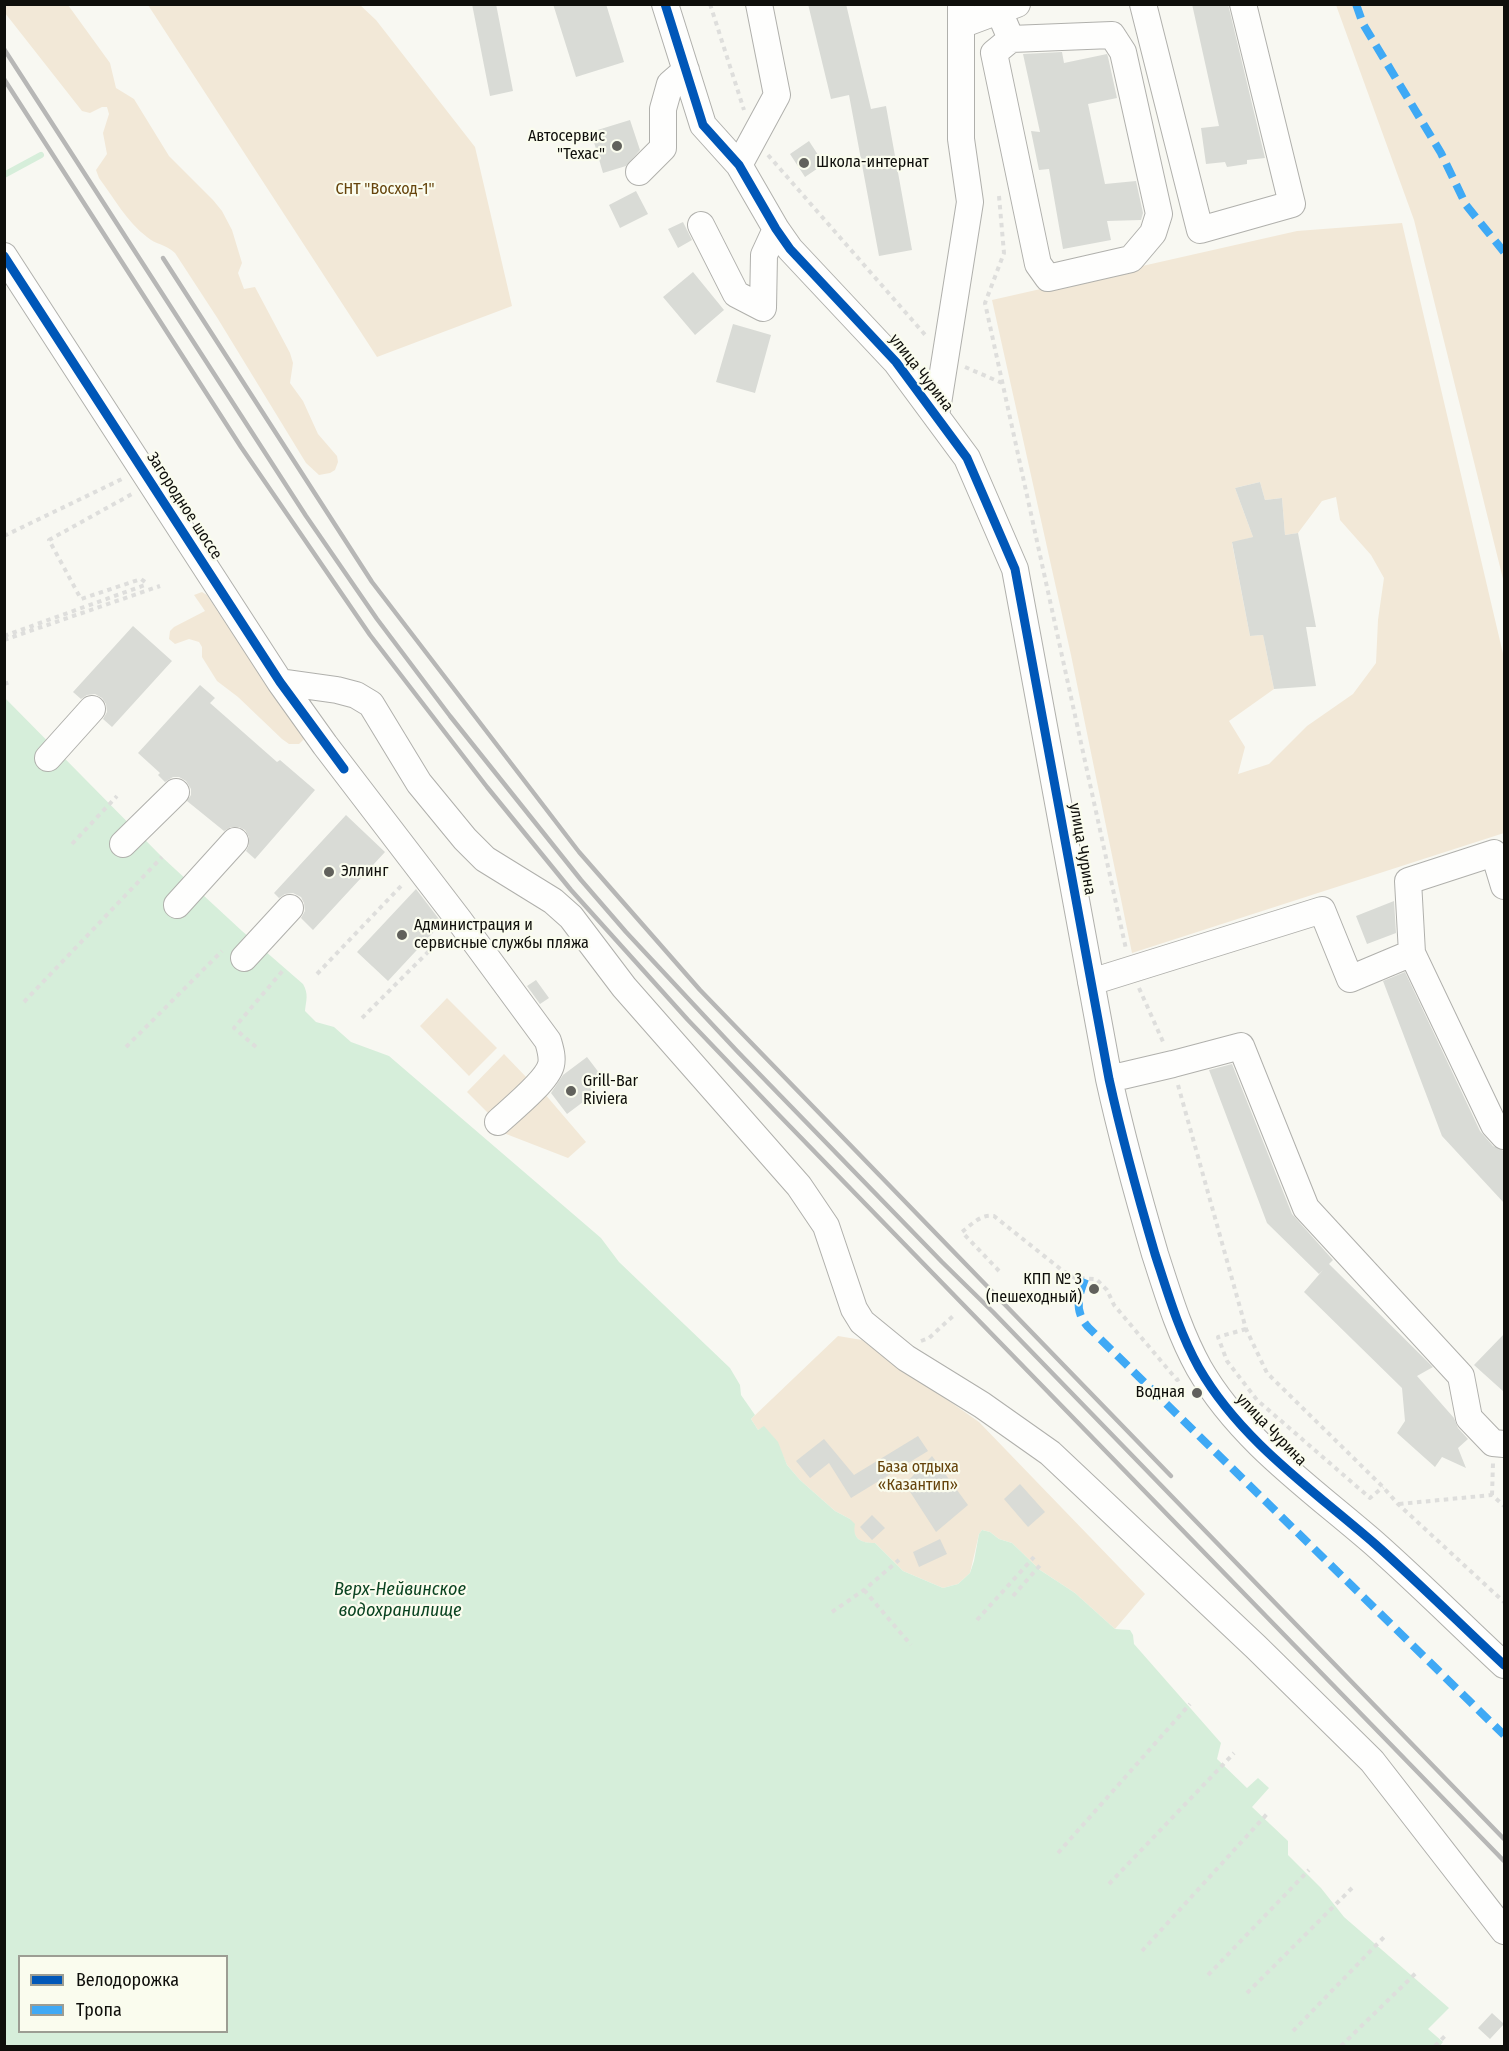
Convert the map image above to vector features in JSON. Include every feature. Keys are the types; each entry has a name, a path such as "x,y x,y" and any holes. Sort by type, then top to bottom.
{"street":[{"name":"улица Чурина","path":"665,4 703,125 739,165 790,249 896,362 967,458 1015,569 1121,1134 1172,1309 1200,1370 1238,1421 1261,1445 1375,1544 1504,1665"},
{"path":"739,165 777,95 759,4"},
{"path":"1143,4 1200,230 1292,204 1243,4"},
{"path":"936,416 970,202 961,139 961,15 1008,8 1011,39"},
{"path":"1112,35 1123,52 1159,214 1153,233 1131,259 1048,278 1038,264 994,53 1011,39 1112,35"},
{"path":"639,172 663,148 663,109 670,84 686,70"},
{"path":"701,225 736,294 764,308 764,255 776,229"},
{"name":"Загородное шоссе","path":"4,256 280,682 548,1041 552,1064 538,1084 498,1122"},
{"path":"280,682 337,690 356,695 370,704 419,783 465,839 486,859 553,901 571,917 624,987 799,1186 826,1226 854,1309 862,1322 906,1358 982,1405 1050,1453 1248,1640 1372,1761 1504,1931"},
{"path":"48,758 92,709"},
{"path":"123,843 176,792"},
{"path":"177,905 234,841"},
{"path":"1504,886 1494,853 1408,881 1412,953 1494,1125 1504,1136"},
{"path":"235,953 290,908"},
{"path":"1091,982 1322,910 1350,979 1412,953"},
{"path":"1109,1078 1240,1046 1306,1208 1461,1376 1469,1418 1499,1444"}],"path":[{"path":"710,4 753,139 946,359 1003,383"},
{"path":"999,194 1004,253 985,303 1131,970 1173,1064 1246,1329 1267,1373 1398,1504 1504,1602"},
{"path":"4,536 125,477 128,484"},
{"path":"4,638 145,585 141,579 81,599 49,540 129,497 132,490"},
{"path":"4,638 160,586"},
{"path":"4,684 10,682"},
{"path":"72,844 117,796"},
{"path":"24,1002 162,857"},
{"path":"317,974 419,867"},
{"path":"362,1018 459,920"},
{"path":"126,1047 235,953"},
{"path":"256,1047 234,1028 285,968"},
{"path":"999,1271 962,1232 987,1215 994,1216 1063,1272 1076,1278 1096,1279 1107,1290 1114,1305 1177,1380 1227,1360"},
{"path":"891,1347 929,1338 953,1316"},
{"path":"1246,1329 1218,1337 1227,1360 1257,1400 1370,1498 1383,1487"},
{"path":"1492,1496 1499,1444"},
{"path":"1398,1504 1492,1496 1504,1506"},
{"path":"977,1620 1034,1557"},
{"path":"832,1612 864,1590 899,1560"},
{"path":"1013,1596 1042,1563"},
{"path":"864,1590 911,1645"},
{"path":"1058,1853 1190,1704"},
{"path":"1109,1884 1234,1753"},
{"path":"1142,1951 1267,1814"},
{"path":"1208,1975 1309,1870"},
{"path":"1247,1993 1352,1888"},
{"path":"1293,2031 1386,1935"},
{"path":"1341,2046 1417,1972"},
{"path":"1435,2046 1446,2035"}],"green space":[{"path":"5,4 68,5 110,63 116,88 134,99 169,156 222,211 232,230 242,263 238,273 244,289 255,287 290,353 293,363 290,383 303,401 318,434 337,456 338,462 335,470 319,475 306,463 175,253 150,240 140,231 99,178 96,170 107,154 103,133 109,114 107,107 90,113 82,111 5,13"},
{"name":"СНТ \"Восход-1\"","path":"148,5 360,5 376,20 475,147 512,306 377,357"},
{"path":"1336,5 1504,5 1504,583 1414,220"},
{"path":"1402,223 1504,658 1504,833 1132,953 1071,655 992,300 1297,231","holes":["1260,482 1265,500 1282,498 1285,535 1298,533 1322,501 1336,497 1340,520 1371,555 1384,578 1378,620 1376,663 1353,694 1307,726 1269,764 1238,774 1245,747 1229,721 1274,689 1263,635 1250,636 1232,543 1253,537 1235,488"]},
{"path":"202,592 207,595 269,689 305,734 299,744 289,744 282,739 238,697 217,681 202,657 202,647 199,642 189,639 175,644 169,639 170,631 174,627 205,611 194,595"},
{"path":"447,998 497,1048 469,1076 420,1026"},
{"path":"504,1054 528,1079 491,1116 467,1092"},
{"path":"544,1093 586,1142 568,1158 501,1132"},
{"name":"База отдыха «Казантип»","path":"838,1336 862,1340 979,1422 1145,1594 1115,1629 1075,1593 1040,1570 1012,1543 999,1539 990,1532 982,1530 979,1534 970,1573 958,1584 943,1588 903,1571 875,1543 860,1540 855,1534 850,1519 835,1511 800,1480 787,1465 777,1442 764,1427 758,1430 751,1419"}],"water":[{"name":"Верх-Нейвинское водохранилище","path":"4,697 162,857 303,984 307,994 305,1011 316,1022 334,1027 351,1042 389,1056 601,1238 619,1262 730,1368 740,1385 741,1395 755,1415 751,1419 758,1430 764,1426 778,1442 787,1465 800,1480 835,1511 855,1524 856,1537 875,1543 903,1571 943,1588 958,1584 970,1573 979,1534 982,1530 990,1532 999,1539 1012,1543 1040,1570 1075,1593 1115,1629 1130,1630 1134,1644 1221,1743 1217,1759 1247,1788 1258,1778 1269,1788 1252,1807 1288,1841 1288,1855 1321,1888 1344,1917 1449,2008 1428,2029 1443,2042 1440,2046 5,2046"}],"building":[{"path":"472,4 496,4 513,91 490,96"},
{"path":"553,4 606,4 624,62 576,77"},
{"path":"808,4 846,4 871,109 886,106 912,250 879,256 849,95 831,99"},
{"path":"1192,4 1228,4 1265,158 1247,160 1247,164 1227,167 1225,162 1206,164 1201,128 1219,126"},
{"path":"1062,52 1064,63 1107,54 1117,98 1088,104 1105,184 1136,181 1143,213 1141,220 1107,221 1111,240 1063,249 1049,169 1039,170 1031,131 1040,132 1023,54"},
{"name":"Автосервис \"Техас\"","path":"630,120 640,150 626,166 603,173 591,132"},
{"path":"809,141 824,164 805,177 790,154"},
{"path":"636,191 648,214 620,228 609,205"},
{"path":"683,222 692,240 678,248 668,229"},
{"path":"693,272 724,310 695,335 663,297"},
{"path":"733,324 771,335 755,393 716,382"},
{"path":"1260,482 1265,500 1282,498 1285,535 1298,533 1316,627 1306,627 1316,686 1274,689 1263,635 1250,636 1232,542 1253,537 1235,488"},
{"path":"133,626 172,661 112,727 103,719 107,712 102,698 95,694 81,699 73,692"},
{"path":"200,685 215,698 210,703 277,762 280,760 315,790 255,859 246,851 249,837 245,830 231,827 224,831 187,801 191,795 191,789 186,781 173,777 165,782 158,775 160,773 138,753"},
{"name":"Эллинг","path":"346,815 385,852 313,930 301,918 305,911 301,897 293,893 279,898 274,893"},
{"name":"Администрация и сервисные службы пляжа","path":"416,889 442,923 388,981 357,952"},
{"path":"1394,901 1396,933 1367,944 1356,916"},
{"path":"1405,972 1480,1131 1493,1146 1504,1151 1504,1203 1442,1136 1383,981"},
{"path":"536,980 549,998 540,1004 527,986"},
{"path":"587,1057 603,1078 590,1088 595,1093 567,1114 551,1093 563,1075"},
{"path":"1232,1064 1292,1214 1333,1260 1329,1264 1433,1367 1417,1376 1454,1418 1458,1428 1468,1439 1458,1448 1466,1468 1442,1457 1435,1467 1397,1433 1405,1421 1402,1388 1304,1292 1323,1270 1319,1274 1267,1223 1209,1070"},
{"path":"1504,1334 1504,1392 1474,1365"},
{"path":"918,1436 928,1451 851,1498 829,1463 810,1478 796,1461 824,1439 854,1475"},
{"path":"932,1456 968,1505 936,1532 905,1484"},
{"path":"1020,1484 1045,1512 1028,1527 1004,1499"},
{"path":"872,1515 885,1528 872,1540 860,1527"},
{"path":"940,1539 947,1554 919,1567 913,1552"},
{"path":"1492,2013 1504,2024 1490,2039 1478,2028"}],"waterway":[{"path":"4,175 41,155"}],"railway":[{"path":"4,49 306,516 377,619 450,716 581,880 626,932 737,1051 1504,1839"},
{"path":"4,79 241,447 370,635 487,787 571,890 688,1020 776,1112 1504,1861"},
{"path":"163,258 372,582 579,852 700,990 1171,1476"}],"marked path":[{"path":"1356,4 1363,24 1441,153 1466,205 1504,252"},
{"path":"1085,1279 1079,1310 1088,1327 1504,1735"}],"cycle path":[{"path":"665,4 703,125 739,165 790,249 896,362 967,458 1015,569 1119,1123 1155,1254 1174,1312 1199,1368 1216,1394 1257,1442 1391,1559 1504,1665"},
{"path":"4,256 280,682 344,769"}],"place":[{"name":"Автосервис \"Техас\"","path":"617,146"},
{"name":"Школа-интернат","path":"804,163"},
{"name":"Эллинг","path":"329,872"},
{"name":"Администрация и сервисные службы пляжа","path":"402,935"},
{"name":"Grill-Bar Riviera","path":"571,1091"},
{"name":"КПП № 3 (пешеходный)","path":"1094,1289"},
{"name":"Водная","path":"1197,1393"}]}
